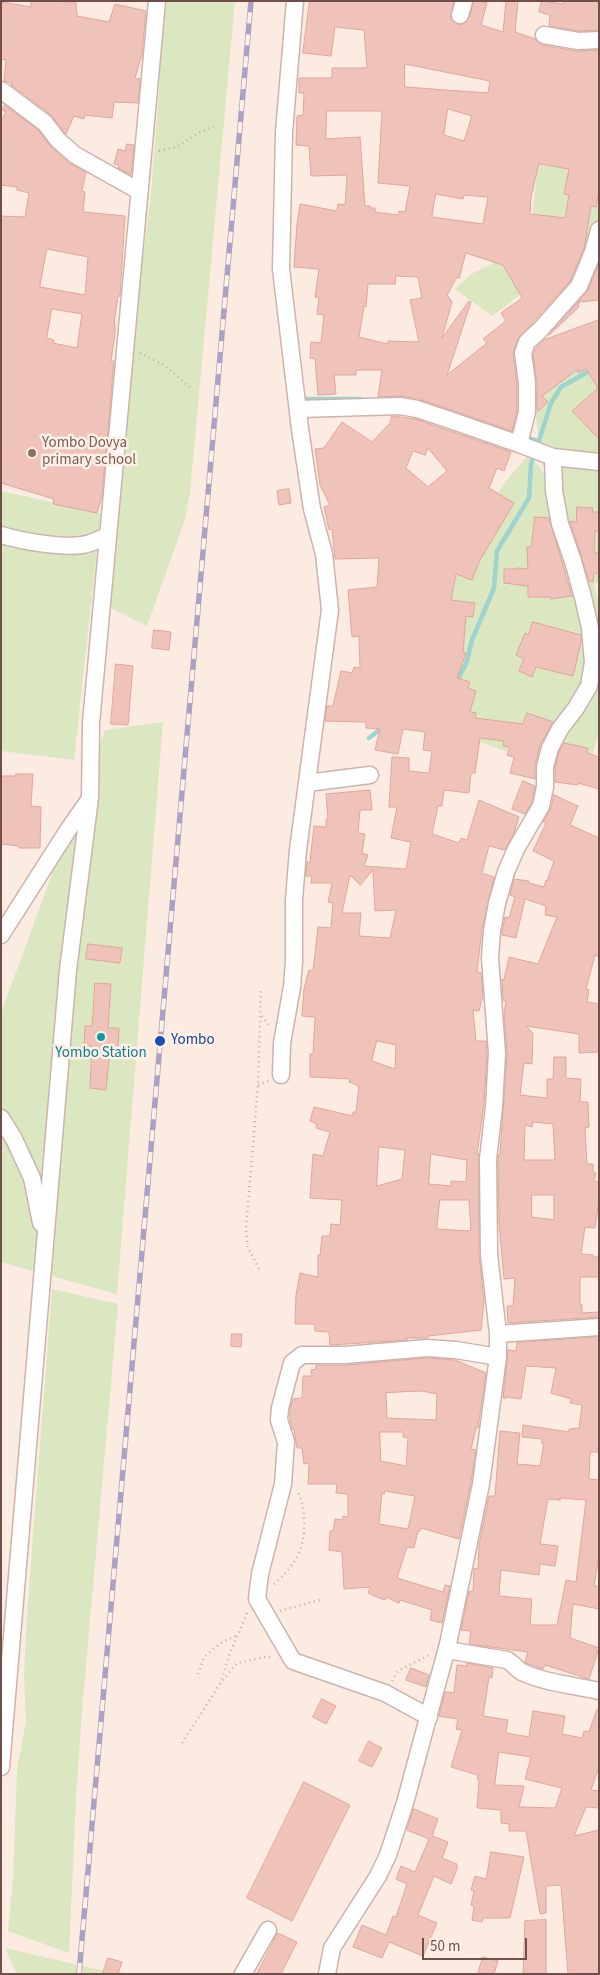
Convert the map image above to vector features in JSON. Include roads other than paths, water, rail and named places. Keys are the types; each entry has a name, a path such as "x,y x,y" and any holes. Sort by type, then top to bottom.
{"street":[{"path":"1,1767 7,1608 45,1241 68,970 90,798 91,723 157,1"},
{"path":"281,1075 282,1043 292,987 294,962 294,900 307,783 330,610 324,554 312,509 281,269 284,132 296,1"},
{"path":"544,35 578,41 599,40"},
{"path":"1,90 45,123 58,140 75,155 139,191"},
{"path":"519,444 527,412 527,383 523,353 527,342 540,330 578,286 593,252 599,230"},
{"path":"298,409 400,406 417,409 553,457 599,462"},
{"path":"327,1974 332,1948 378,1876 388,1855 430,1717 448,1647 481,1484 498,1357 498,1334 489,1254 488,1159 494,1107 497,1053 490,958 492,931 496,903 506,872 516,849 541,806 545,787 545,767 550,748 560,728 576,708 589,686 593,662 590,628 583,596 560,524 554,491 553,457"},
{"path":"1,535 16,540 36,543 79,546 107,536"},
{"path":"307,783 370,775"},
{"path":"1,935 90,798"},
{"path":"1,1118 14,1139 32,1178 45,1241"},
{"path":"498,1334 599,1327"},
{"path":"430,1717 385,1693 293,1661 256,1599 260,1574 283,1484 286,1442 279,1420 280,1408 292,1362 302,1354 345,1355 427,1348 456,1350 498,1357"},
{"path":"448,1647 507,1660 520,1671 539,1678 599,1691"},
{"path":"243,1974 268,1930"}],"waterway":[{"path":"537,447 551,403 561,387 591,370"},
{"path":"302,399 361,399"},
{"path":"524,437 538,441"},
{"path":"456,682 466,664 472,640 494,588 497,551 529,498 531,464 534,454"},
{"path":"369,738 383,727"}],"railway":[{"path":"79,1974 251,1"}],"place":[{"name":"Yombo Dovya primary school","path":"32,453"},
{"name":"Yombo Station","path":"101,1037"},
{"name":"Yombo","path":"160,1041"}]}
